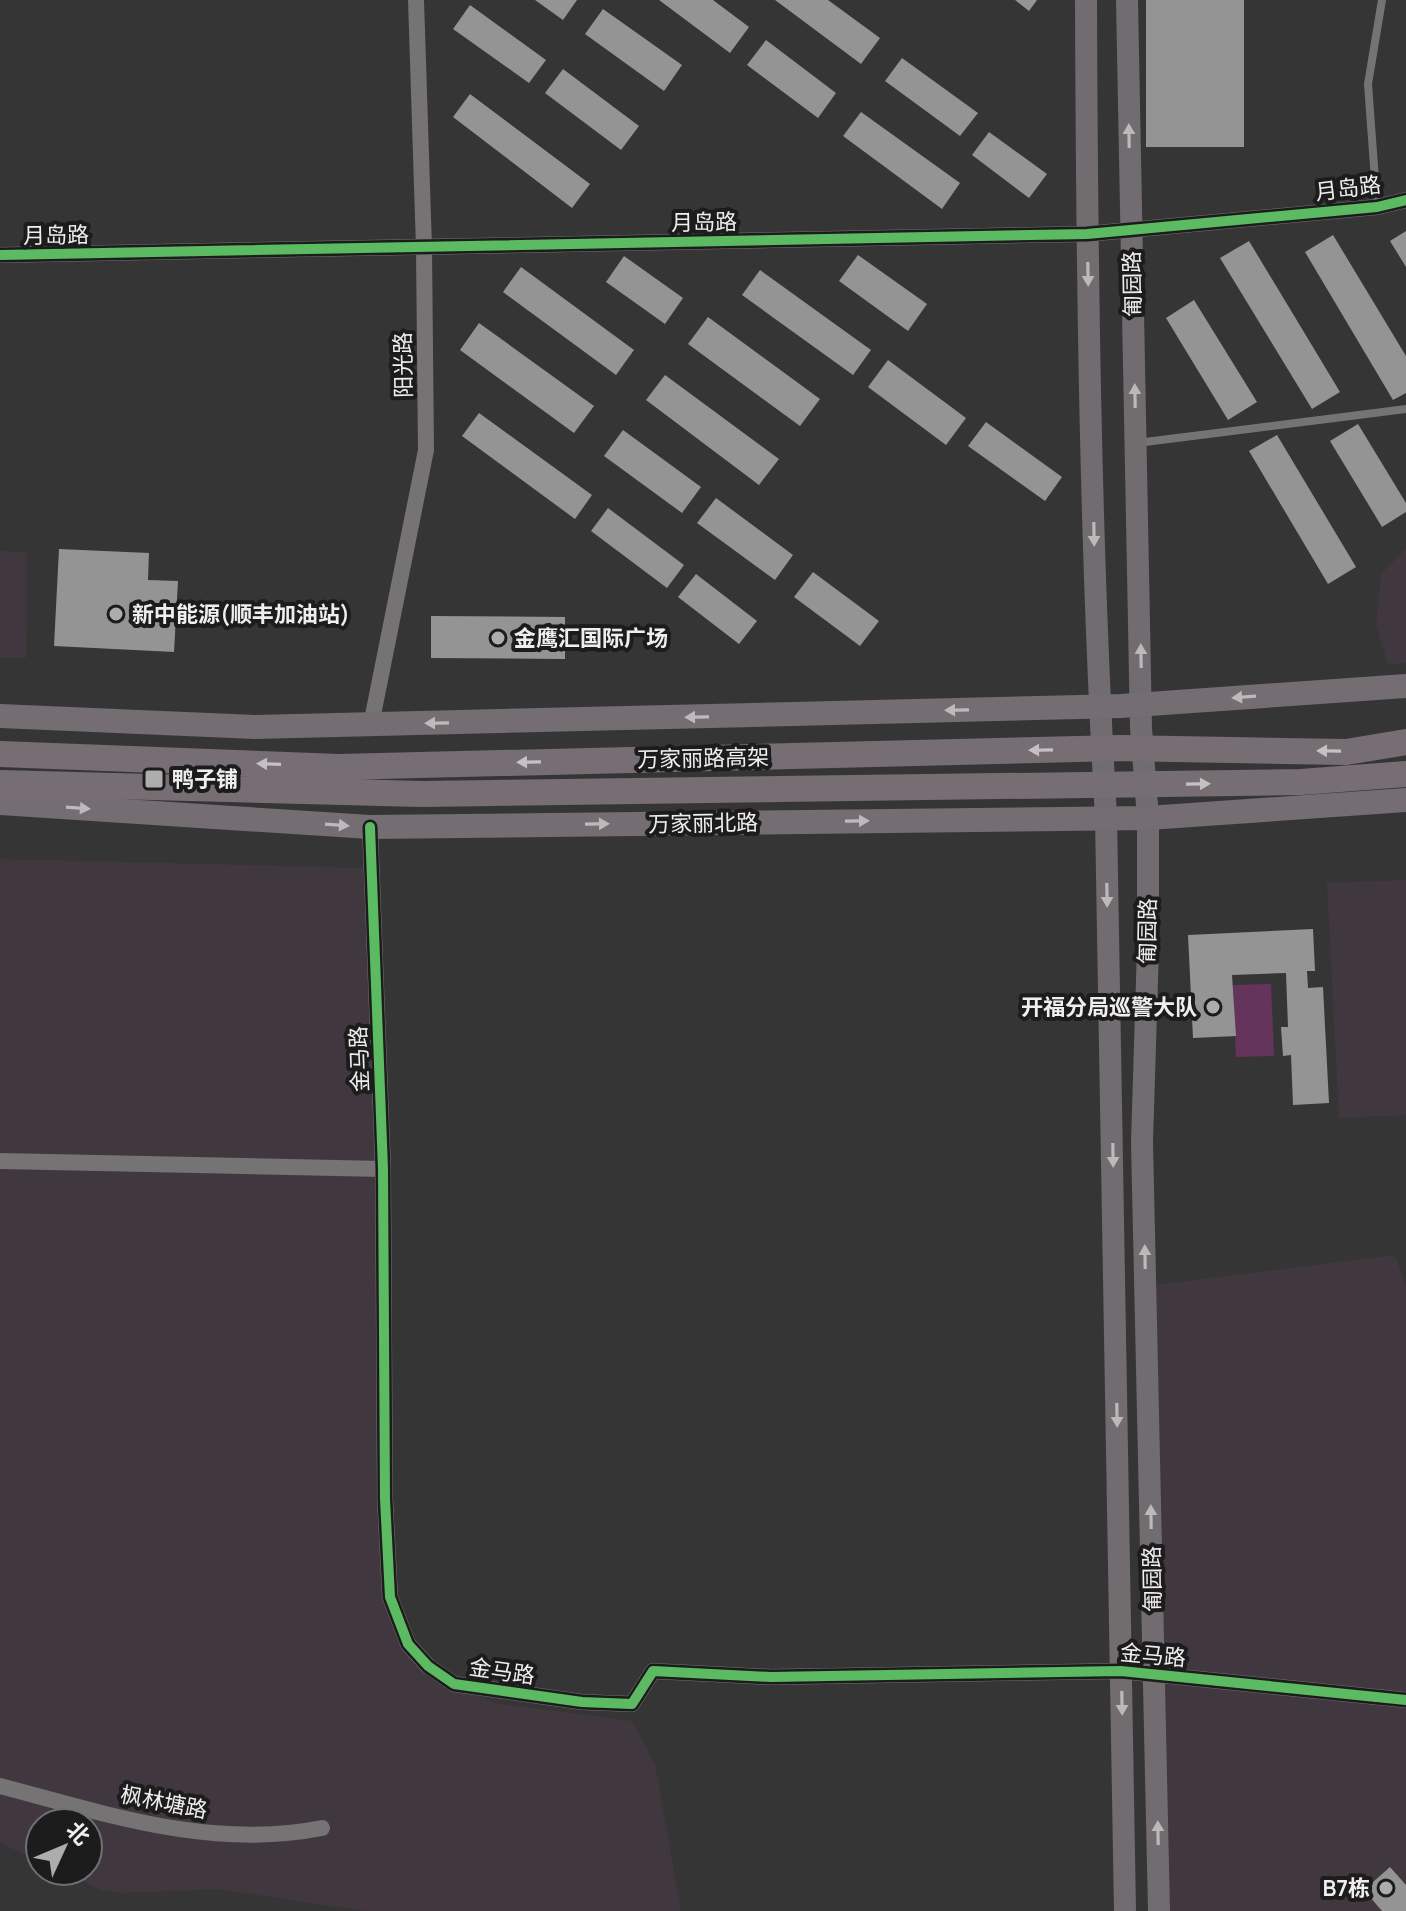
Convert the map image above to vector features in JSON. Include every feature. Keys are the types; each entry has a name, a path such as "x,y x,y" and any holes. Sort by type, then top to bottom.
{"highway":[{"name":"万家丽路高架","path":"0,754 339,767 1120,748 1346,752 1406,742"},
{"name":"万家丽路高架","path":"0,783 422,794 1301,782 1406,774"}],"main road":[{"name":"匍园路","path":"1086,0 1087,234 1099,707 1106,817 1125,1911"},
{"name":"匍园路","path":"1127,0 1142,705 1148,818 1148,948 1142,1142 1159,1911"},
{"path":"0,716 255,727 371,725 1099,707 1406,686"},
{"name":"万家丽北路","path":"0,803 370,827 1148,818 1406,800"}],"street":[{"name":"阳光路","path":"371,725 426,450 424,248 416,0"},
{"name":"月岛路","path":"0,255 1087,234 1377,207 1406,200"},
{"name":"金马路","path":"370,827 383,1169 385,1499 390,1597 408,1644 428,1666 454,1684 582,1702 632,1704 653,1671 771,1677 1121,1671 1406,1700"},
{"path":"0,1161 383,1169"},
{"name":"枫林塘路","path":"0,1786 152,1825 205,1834 286,1835 322,1828"}],"lane":[{"path":"1377,207 1368,84 1382,0"},
{"path":"1136,443 1406,409"}],"shaded area":[{"path":"1406,549 1406,663 1388,664 1376,625 1381,574"},
{"path":"0,551 27,552 26,658 0,658"},
{"path":"0,859 363,868 375,1145 380,1469 403,1649 428,1678 495,1703 632,1721 655,1764 681,1911 365,1911 218,1889 123,1893 101,1890 95,1887 104,1887 104,1807 24,1807 24,1854 0,1843"},
{"path":"1406,880 1406,1115 1339,1118 1327,883"},
{"path":"1271,984 1274,1056 1236,1057 1233,985"},
{"path":"1395,1255 1406,1286 1406,1911 1150,1911 1155,1285"}],"building":[{"path":"535,0 577,0 563,20"},
{"path":"659,0 713,0 749,27 730,53"},
{"path":"775,0 828,0 880,38 861,64"},
{"path":"1015,0 1037,0 1029,11"},
{"path":"1146,0 1244,0 1244,147 1146,147"},
{"path":"470,5 546,60 529,83 453,29"},
{"path":"603,9 682,65 664,91 585,34"},
{"path":"766,40 836,93 818,118 747,65"},
{"path":"902,58 978,113 960,136 885,81"},
{"path":"563,69 639,126 621,150 545,93"},
{"path":"470,94 590,184 572,208 453,117"},
{"path":"861,112 960,183 942,209 843,136"},
{"path":"989,132 1047,174 1029,198 972,155"},
{"path":"1406,231 1406,267 1390,241"},
{"path":"1333,235 1406,356 1406,393 1393,400 1305,252"},
{"path":"1249,241 1340,392 1312,409 1220,258"},
{"path":"858,255 927,304 908,331 839,281"},
{"path":"624,256 683,298 665,324 606,282"},
{"path":"521,267 634,350 616,375 503,292"},
{"path":"760,270 871,350 853,375 742,295"},
{"path":"1194,300 1257,402 1228,420 1166,318"},
{"path":"708,317 820,399 800,426 688,344"},
{"path":"479,323 594,406 574,433 460,350"},
{"path":"888,360 966,418 946,445 868,387"},
{"path":"665,375 779,459 759,485 646,400"},
{"path":"479,413 592,495 575,519 462,436"},
{"path":"986,422 1062,477 1045,501 968,446"},
{"path":"1358,424 1406,503 1406,512 1382,527 1330,441"},
{"path":"623,430 701,487 682,513 604,456"},
{"path":"1277,435 1356,567 1328,584 1249,451"},
{"path":"716,498 793,555 775,580 697,523"},
{"path":"608,508 684,565 667,588 591,531"},
{"name":"新中能源(顺丰加油站)","path":"59,549 149,553 148,580 178,581 174,652 54,646"},
{"path":"813,572 879,621 860,646 794,597"},
{"path":"696,574 757,621 739,644 678,597"},
{"name":"金鹰汇国际广场","path":"431,616 565,617 565,659 431,658"},
{"name":"开福分局巡警大队","path":"1313,929 1315,971 1307,971 1308,988 1323,987 1329,1103 1293,1105 1291,1055 1283,1056 1281,1027 1288,1027 1286,973 1232,975 1236,1036 1193,1038 1188,935"},
{"name":"B7栋","path":"1390,1867 1406,1885 1406,1911 1382,1911 1364,1890"}],"cycle path":[{"path":"0,255 1087,234 1377,207 1406,200"},
{"path":"370,827 383,1169 385,1499 390,1597 408,1644 428,1666 454,1684 582,1702 632,1704 653,1671 771,1677 1121,1671 1406,1700"}],"place":[{"name":"新中能源(顺丰加油站)","path":"116,614"},
{"name":"金鹰汇国际广场","path":"498,638"},
{"name":"鸭子铺","path":"154,779"},
{"name":"开福分局巡警大队","path":"1213,1007"},
{"name":"B7栋","path":"1386,1888"}]}
